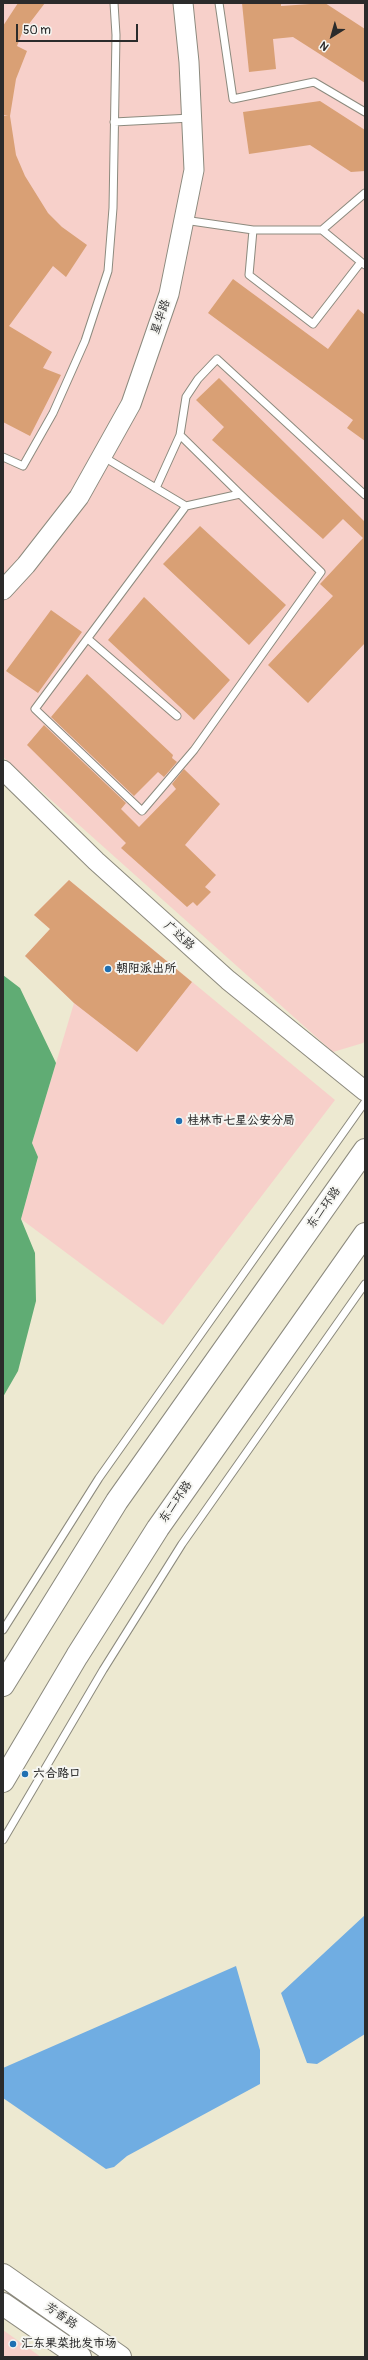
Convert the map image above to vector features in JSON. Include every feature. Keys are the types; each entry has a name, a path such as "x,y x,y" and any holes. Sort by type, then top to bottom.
{"main road":[{"name":"东二环路","path":"3,1685 117,1501 365,1150"},
{"name":"东二环路","path":"3,1781 77,1656 158,1528 365,1234"},
{"name":"芳香路","path":"3,2275 120,2357"},
{"name":"芳香路","path":"3,2304 80,2357"}],"street":[{"name":"星华路","path":"3,590 26,565 79,497 131,404 167,302 194,170 189,62 183,3"},
{"name":"广达路","path":"3,770 96,861 228,980 365,1091"}],"lane":[{"path":"3,457 22,466 53,413 85,341 108,271 113,208 116,35 114,3"},
{"path":"219,3 233,99 314,82 365,112"},
{"path":"114,122 191,118"},
{"path":"322,230 365,193"},
{"path":"184,220 253,230 322,230 363,263 313,324 249,275 253,230"},
{"path":"156,488 180,435 186,397 198,379 217,359 365,495"},
{"path":"180,435 321,572 194,750 142,811 35,709 186,506 240,494"},
{"path":"102,456 186,506"},
{"path":"88,639 177,716"},
{"path":"3,1630 99,1478 365,1102"},
{"path":"3,1840 103,1670 182,1544 365,1284"}],"shaded area":[{"path":"3,3 365,3 365,1041 363,1043 333,1052 3,757"},
{"name":"桂林市七星公安分局","path":"69,880 335,1100 163,1325 21,1219 38,1158 32,1143 74,1003 25,956 50,929 34,915"},
{"name":"汇东果菜批发市场","path":"3,2330 41,2357 3,2357"}],"green space":[{"path":"3,975 20,988 56,1063 32,1143 38,1157 21,1219 35,1253 36,1301 18,1371 3,1397"}],"water":[{"path":"365,1915 365,2034 317,2064 307,2063 281,1993"},
{"path":"236,1966 260,2050 260,2084 127,2156 114,2167 106,2169 3,2098 3,2068"}],"building":[{"path":"18,3 45,3 22,33 17,46 27,51 16,79 10,116 16,155 25,176 48,213 62,227 87,245 66,277 53,266 9,326 52,352 43,368 61,375 30,436 3,422 3,116 8,116 3,115 3,26"},
{"path":"242,3 281,3 281,6 325,3 365,29 365,83 293,37 273,39 276,69 249,72"},
{"path":"320,101 365,130 365,171 351,172 310,145 249,154 243,112"},
{"path":"233,279 328,349 358,309 365,315 365,441 347,428 353,420 208,313"},
{"path":"219,378 365,522 365,643 308,703 268,665 333,596 320,584 363,538 343,519 323,539 212,440 224,427 196,400"},
{"path":"200,526 286,605 249,645 163,564"},
{"path":"144,597 230,680 194,720 108,640"},
{"path":"51,610 82,632 38,693 6,671"},
{"path":"87,674 173,755 172,758 177,762 164,777 158,772 134,796 51,717"},
{"path":"44,725 126,803 121,809 139,827 176,789 172,784 184,769 220,804 185,845 216,875 205,887 211,892 197,906 193,902 187,907 121,848 126,843 27,745"},
{"name":"朝阳派出所","path":"69,880 192,982 137,1052 74,1003 25,956 50,929 34,915"}],"place":[{"name":"朝阳派出所","path":"108,969"},
{"name":"桂林市七星公安分局","path":"179,1121"},
{"name":"六合路口","path":"25,1774"},
{"name":"汇东果菜批发市场","path":"13,2344"}]}
